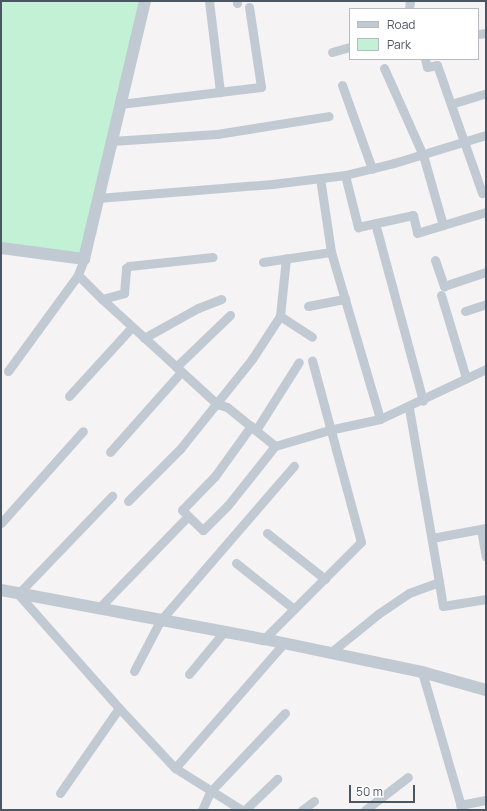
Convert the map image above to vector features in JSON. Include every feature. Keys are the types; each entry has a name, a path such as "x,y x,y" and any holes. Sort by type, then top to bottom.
{"street":[{"path":"8,371 78,275 84,259 145,1"},
{"path":"209,1 220,92"},
{"path":"120,104 261,87 249,7"},
{"path":"332,52 349,47"},
{"path":"425,60 427,66 437,65 482,193"},
{"path":"384,68 423,155 443,225"},
{"path":"342,85 372,168"},
{"path":"450,104 486,93"},
{"path":"112,141 217,134 329,116"},
{"path":"98,198 345,175 423,155 486,135"},
{"path":"345,175 358,227 413,215 417,233 486,212"},
{"path":"320,178 331,252 380,419"},
{"path":"375,223 423,401"},
{"path":"1,248 84,259"},
{"path":"263,262 331,252"},
{"path":"102,299 124,293 126,268 129,266 213,257"},
{"path":"128,502 180,449 217,404 252,359 280,316 286,258"},
{"path":"435,260 444,286 486,272"},
{"path":"78,275 132,327 217,404 227,407 275,446"},
{"path":"441,295 466,378"},
{"path":"144,338 198,308 222,299"},
{"path":"308,306 345,299"},
{"path":"465,310 486,304"},
{"path":"110,452 178,369 230,315"},
{"path":"280,316 312,337"},
{"path":"69,396 132,327"},
{"path":"264,639 361,542 312,360"},
{"path":"299,362 254,428 215,476 182,510 203,530 228,505 275,446 330,430 380,419 409,408 486,369"},
{"path":"409,408 443,606 486,599"},
{"path":"1,524 83,432"},
{"path":"134,671 160,621 294,466"},
{"path":"18,594 112,496"},
{"path":"98,609 188,516"},
{"path":"432,538 484,528 486,557"},
{"path":"267,533 325,579"},
{"path":"236,563 294,609"},
{"path":"330,653 378,614 409,593 439,582"},
{"path":"1,590 223,633 264,639 422,672 486,690"},
{"path":"18,594 119,708 175,768 210,792 244,810 277,779"},
{"path":"189,674 223,633"},
{"path":"175,768 283,644"},
{"path":"422,672 461,807 486,800"},
{"path":"60,793 119,708"},
{"path":"202,810 210,792 285,714"},
{"path":"365,810 408,777"},
{"path":"302,810 314,801"}],"green space":[{"path":"1,1 140,1 84,259 1,246"}]}
